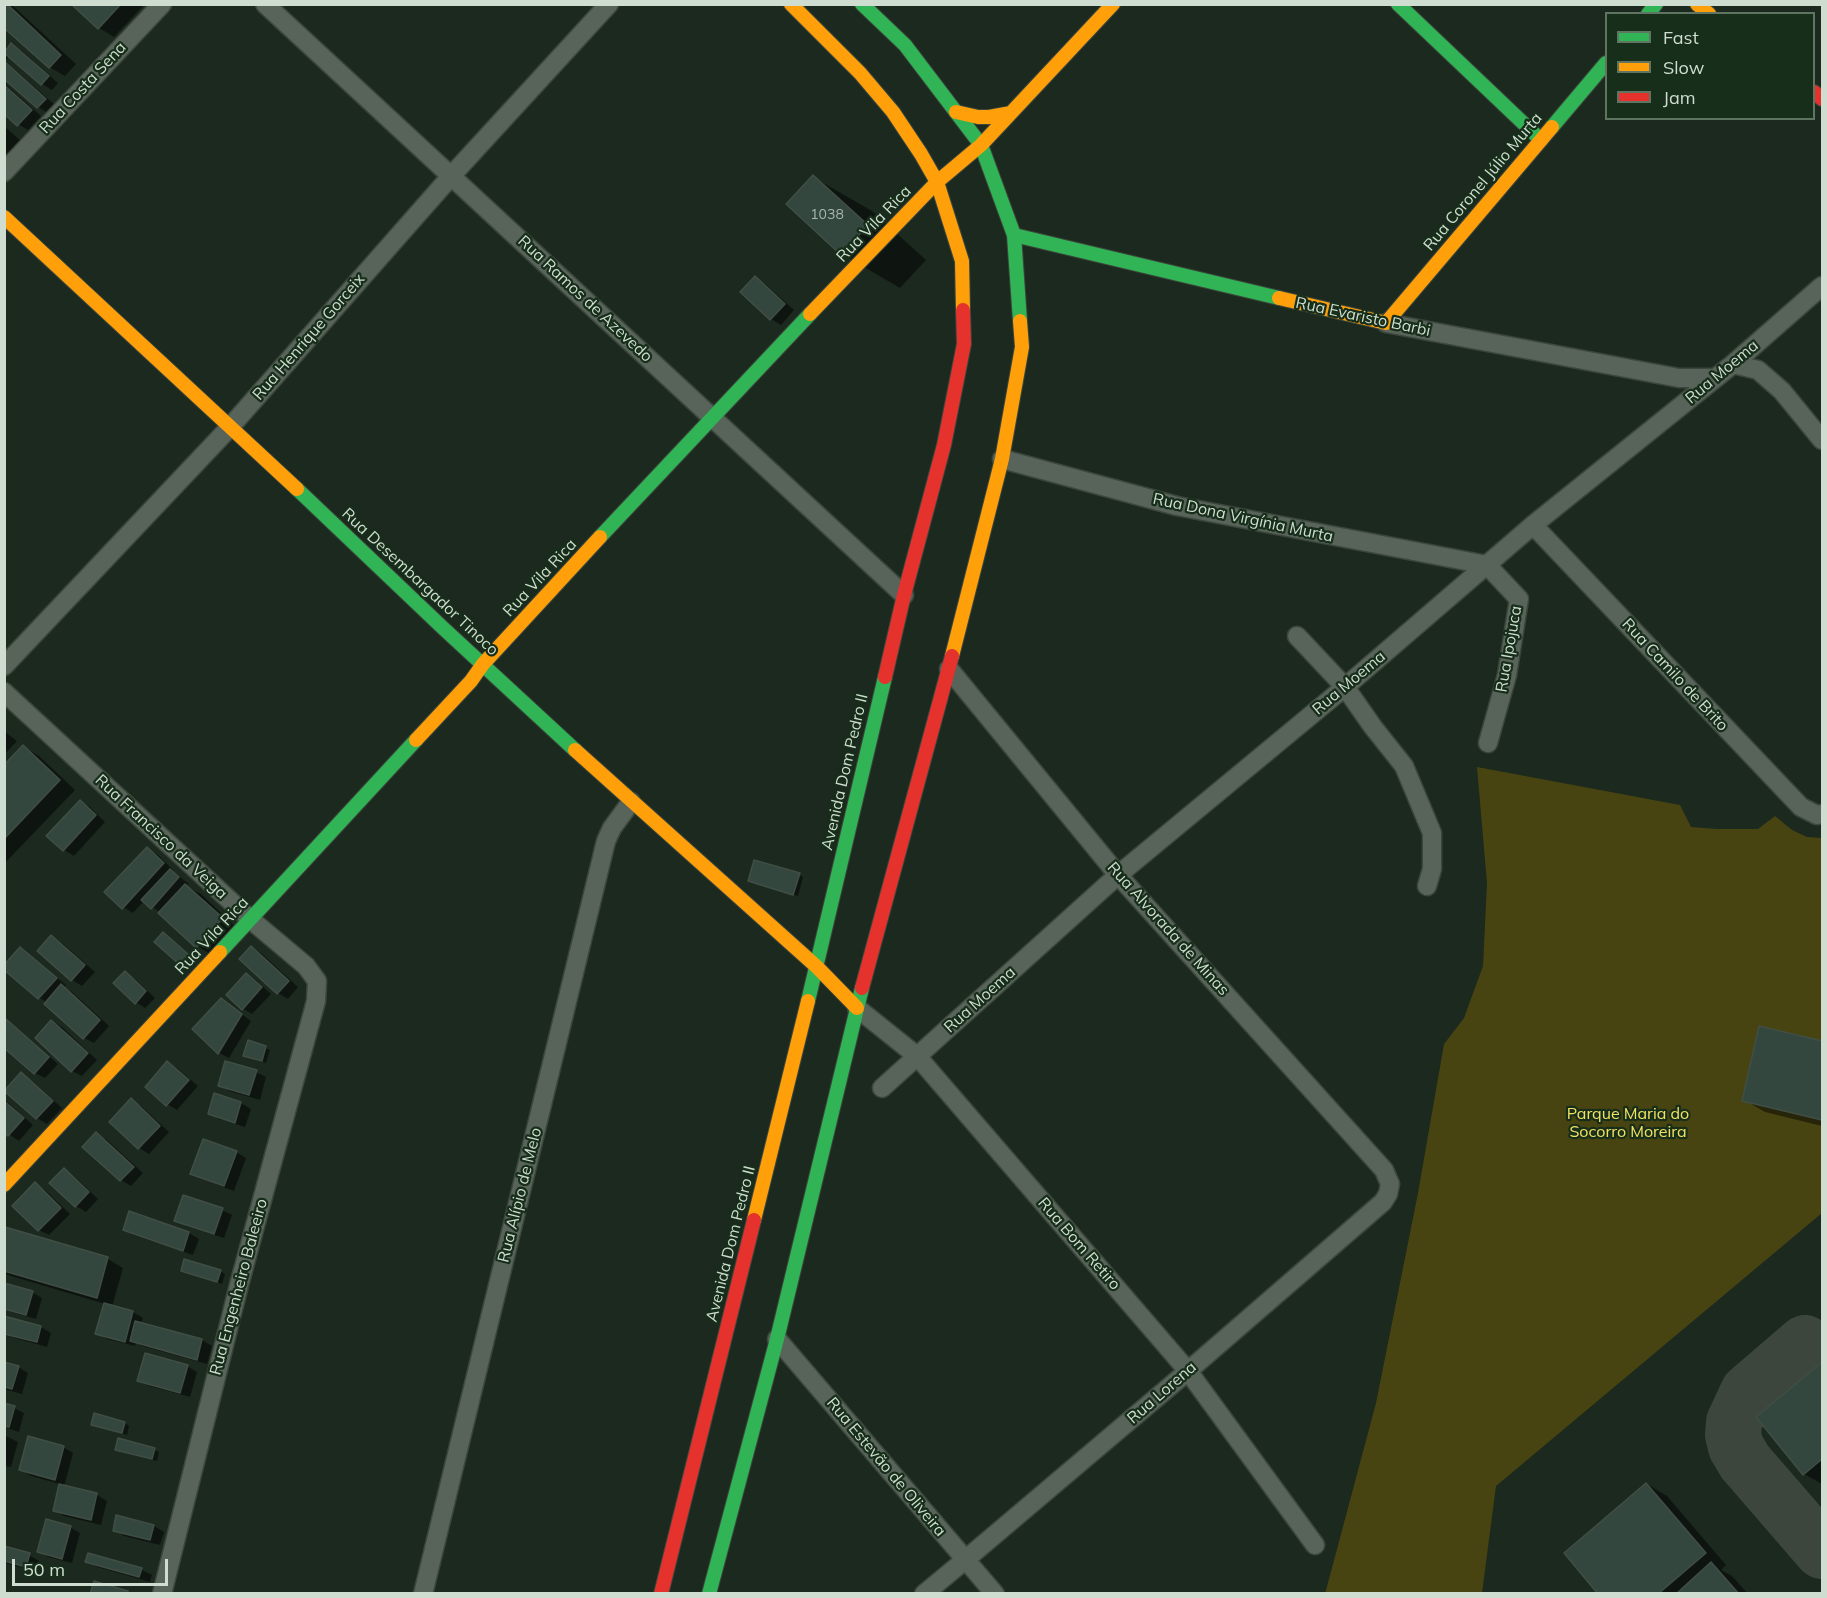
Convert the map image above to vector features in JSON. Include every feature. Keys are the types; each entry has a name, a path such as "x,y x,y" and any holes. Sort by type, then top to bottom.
{"street":[{"name":"Rua Costa Sena","path":"4,172 162,4"},
{"name":"Rua Ramos de Azevedo","path":"265,4 904,595"},
{"name":"Rua Henrique Gorceix","path":"4,666 231,426 452,175 609,4"},
{"name":"Avenida Dom Pedro II","path":"661,1593 817,968 904,595 944,445 964,344 962,261 937,183 893,112 860,73 791,4"},
{"path":"709,1593 777,1339 829,1130 856,1008 949,669 1002,459 1022,347 1014,235 981,145 905,45 862,4"},
{"name":"Rua Vila Rica","path":"4,1185 712,417 937,183 981,145 1113,4"},
{"path":"1398,4 1541,140"},
{"name":"Rua Coronel Júlio Murta","path":"1386,323 1605,64"},
{"path":"956,111 966,115 989,117 1011,113"},
{"name":"Rua Desembargador Tinoco","path":"4,217 231,426 631,802 817,968"},
{"name":"Rua Evaristo Barbi","path":"1014,235 1386,323 1679,378 1716,378"},
{"name":"Rua Moema","path":"882,1088 1118,875 1345,687 1533,525 1733,364 1822,286"},
{"path":"1733,364 1758,370 1782,391 1822,440"},
{"name":"Rua Dona Virgínia Murta","path":"1002,459 1177,506 1487,565"},
{"name":"Rua Camilo de Brito","path":"1533,525 1801,807 1817,815 1822,814"},
{"name":"Rua Ipojuca","path":"1487,565 1519,599 1507,675 1488,743"},
{"path":"1297,636 1345,687 1404,766 1432,833 1432,870 1427,886"},
{"name":"Rua Alvorada de Minas","path":"949,669 1118,875 1384,1170 1390,1184"},
{"name":"Rua Francisco da Veiga","path":"4,692 250,919 306,966 317,981"},
{"name":"Rua Alípio de Melo","path":"423,1593 606,841 612,828 631,802"},
{"name":"Rua Bom Retiro","path":"817,968 856,1008 918,1056 1188,1371 1315,1545"},
{"name":"Rua Engenheiro Baleeiro","path":"162,1593 239,1285 316,1001 317,981"},
{"name":"Rua Lorena","path":"924,1593 1188,1371 1383,1202 1390,1184"},
{"name":"Rua Estevão de Oliveira","path":"777,1339 995,1593"}],"green space":[{"name":"Parque Maria do Socorro Moreira","path":"1477,767 1680,805 1691,827 1758,829 1775,816 1792,830 1807,837 1822,838 1822,1213 1496,1486 1482,1593 1325,1594 1376,1403 1418,1193 1444,1044 1464,1018 1483,966 1487,883"}],"building":[{"path":"4,4 7,4 61,55 49,68 4,28"},
{"path":"71,4 121,4 98,29"},
{"path":"11,43 49,76 41,85 4,53"},
{"path":"4,61 46,99 37,108 4,79"},
{"path":"4,85 32,110 17,126 4,114"},
{"path":"813,175 868,225 841,255 786,204"},
{"path":"755,276 785,304 770,320 740,292"},
{"path":"23,745 60,780 4,839 4,765"},
{"path":"80,800 96,815 63,851 46,836"},
{"path":"147,847 164,863 122,909 104,892"},
{"path":"754,860 800,873 793,895 748,881"},
{"path":"170,869 179,877 151,909 141,900"},
{"path":"185,884 223,918 196,948 158,913"},
{"path":"163,932 189,955 180,965 154,942"},
{"path":"51,935 85,965 71,981 37,951"},
{"path":"251,946 289,981 277,994 239,959"},
{"path":"20,947 57,978 38,999 4,970 4,965"},
{"path":"125,971 146,991 135,1004 113,983"},
{"path":"246,973 262,987 242,1010 226,995"},
{"path":"61,984 100,1020 83,1039 44,1004"},
{"path":"221,998 242,1014 218,1054 192,1029"},
{"path":"6,1019 49,1057 34,1074 4,1048"},
{"path":"51,1020 88,1053 71,1072 35,1038"},
{"path":"1759,1026 1822,1041 1822,1120 1742,1101"},
{"path":"248,1040 266,1046 262,1061 243,1056"},
{"path":"167,1061 189,1080 166,1106 145,1087"},
{"path":"225,1061 257,1070 249,1095 218,1086"},
{"path":"21,1072 53,1101 36,1119 4,1091"},
{"path":"214,1093 241,1102 235,1123 208,1114"},
{"path":"131,1098 160,1126 138,1149 109,1122"},
{"path":"4,1101 24,1118 8,1136 4,1133"},
{"path":"96,1132 134,1167 120,1181 82,1147"},
{"path":"203,1139 237,1151 224,1186 190,1174"},
{"path":"64,1168 89,1192 75,1207 49,1183"},
{"path":"35,1182 61,1208 38,1231 12,1206"},
{"path":"183,1195 223,1208 214,1234 174,1221"},
{"path":"129,1211 189,1232 183,1251 123,1230"},
{"path":"5,1227 108,1257 97,1298 4,1271"},
{"path":"184,1259 221,1270 217,1282 181,1271"},
{"path":"4,1283 33,1291 26,1315 4,1309"},
{"path":"104,1303 133,1311 125,1342 95,1334"},
{"path":"4,1316 41,1326 37,1342 4,1334"},
{"path":"135,1321 202,1339 197,1360 130,1341"},
{"path":"145,1353 188,1365 180,1393 137,1381"},
{"path":"4,1362 19,1366 12,1389 4,1387"},
{"path":"1822,1362 1822,1459 1803,1475 1756,1417"},
{"path":"4,1403 15,1406 9,1427 4,1426"},
{"path":"94,1413 125,1422 122,1433 91,1425"},
{"path":"28,1436 64,1446 55,1480 19,1470"},
{"path":"118,1438 155,1448 152,1459 115,1450"},
{"path":"1646,1483 1706,1553 1658,1594 1598,1594 1564,1553"},
{"path":"59,1484 97,1493 91,1520 53,1511"},
{"path":"116,1515 154,1525 150,1540 113,1531"},
{"path":"46,1519 71,1526 62,1559 37,1552"},
{"path":"4,1546 30,1553 26,1567 4,1561"},
{"path":"88,1553 142,1568 139,1577 85,1562"},
{"path":"1711,1562 1739,1594 1676,1594"},
{"path":"94,1581 128,1591 127,1594 90,1594"}],"taxiway":[{"path":"1805,1343 1748,1392 1734,1422 1733,1435 1736,1447 1745,1462 1822,1551"}],"traffic: fast":[{"path":"862,4 905,45 981,145 1014,235 1020,321"},
{"path":"1398,4 1541,140"},
{"path":"1650,12 1656,4"},
{"path":"1552,127 1605,64"},
{"path":"1014,235 1279,298"},
{"path":"600,537 810,314"},
{"path":"297,489 575,750"},
{"path":"808,1001 885,677"},
{"path":"220,952 416,740"},
{"path":"709,1594 777,1339 862,988"}],"traffic: slow":[{"path":"791,4 860,73 893,112 937,182 962,261 963,310"},
{"path":"810,314 937,182 981,145 1113,4"},
{"path":"1697,4 1707,12"},
{"path":"956,112 978,117 1011,113"},
{"path":"1279,298 1386,323 1552,127"},
{"path":"4,217 297,489"},
{"path":"952,656 1002,459 1022,347 1020,321"},
{"path":"416,740 600,537"},
{"path":"575,750 817,967 857,1008"},
{"path":"4,1185 220,952"},
{"path":"754,1220 808,1001"}],"traffic: jam":[{"path":"1815,93 1822,99"},
{"path":"885,677 944,445 964,344 963,310"},
{"path":"862,988 952,656"},
{"path":"661,1594 754,1220"}]}
